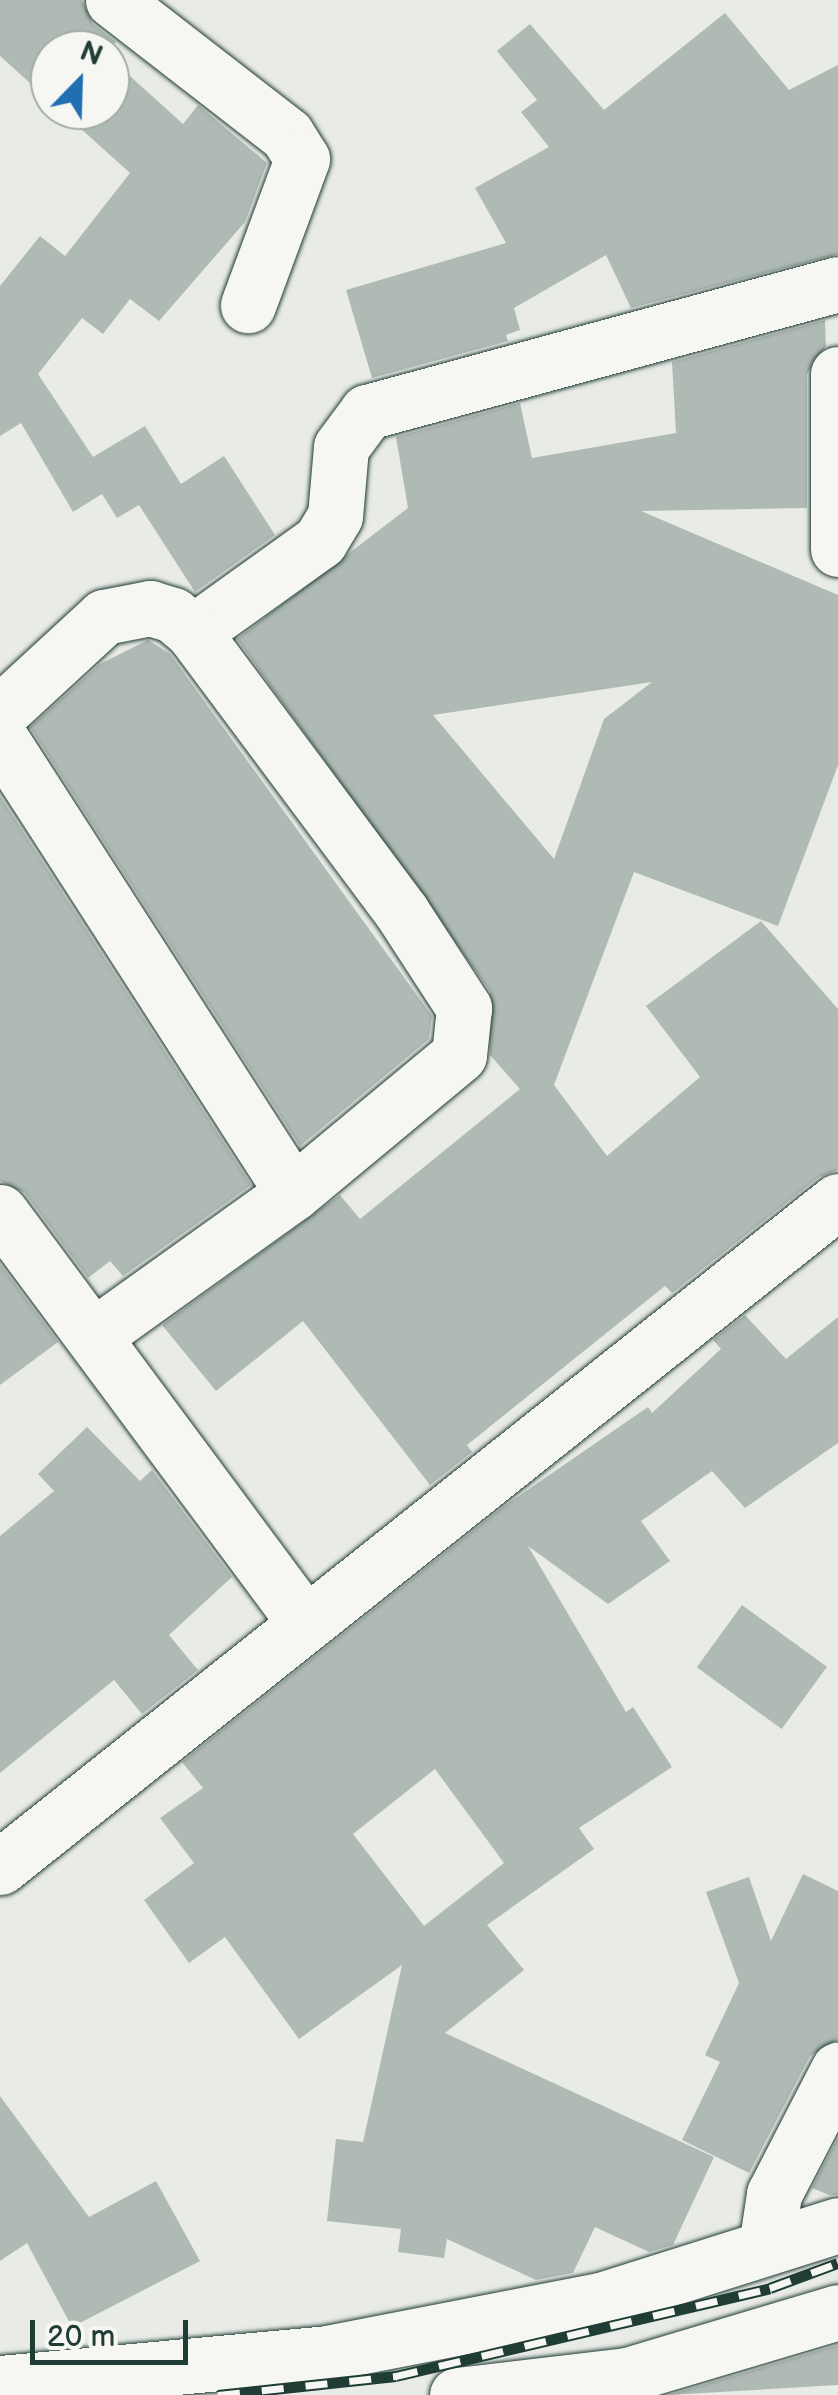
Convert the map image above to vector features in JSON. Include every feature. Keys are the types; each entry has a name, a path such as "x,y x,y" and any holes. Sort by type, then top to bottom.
{"street":[{"path":"113,0 287,135 302,159 248,305"},
{"path":"193,632 320,540 335,516 341,448 368,412 838,284"},
{"path":"838,374 838,549"},
{"path":"0,713 104,617 150,608 193,632 464,1008 460,1055 293,1193 96,1334"},
{"path":"0,738 293,1193"},
{"path":"0,1867 838,1201"},
{"path":"0,1212 96,1334 306,1624"},
{"path":"766,2247 774,2194 838,2070"},
{"path":"0,2382 327,2353 604,2300 838,2224"},
{"path":"457,2395 627,2374 838,2312"}],"building":[{"path":"0,0 82,0 93,24 101,30 30,30 30,83 0,56"},
{"path":"725,13 789,90 838,65 838,254 631,308 606,255 514,308 520,330 506,335 508,341 372,378 346,290 506,243 475,188 549,147 521,112 537,100 497,51 530,24 604,110"},
{"path":"130,76 183,124 198,105 267,163 245,222 159,321 130,299 103,334 82,318 38,374 93,457 145,426 181,484 224,456 275,535 195,592 139,505 117,518 102,494 73,512 21,423 0,436 0,286 40,236 65,256 130,173 82,130 130,130"},
{"path":"825,320 826,346 807,374 807,508 641,511 838,595 838,765 778,926 634,872 554,1085 607,1156 700,1077 646,1006 761,921 838,1009 838,1170 819,1177 672,1293 665,1286 467,1445 472,1452 430,1485 303,1321 216,1391 162,1325 340,1195 360,1219 520,1089 490,1055 490,991 237,639 408,508 396,437 520,403 532,458 676,433 672,362","holes":["652,682 604,719 554,859 433,715"]},
{"path":"148,640 170,654 432,1016 429,1039 300,1146 30,727 100,664"},
{"path":"0,796 251,1185 123,1276 110,1261 88,1278 25,1193 0,1181"},
{"path":"0,1264 58,1342 0,1385"},
{"path":"745,1315 786,1359 838,1317 838,1443 745,1508 712,1471 641,1521 670,1561 608,1604 528,1546 626,1712 633,1707 672,1767 579,1828 594,1849 487,1925 524,1970 445,2033 714,2157 673,2245 649,2252 595,2227 573,2273 536,2280 447,2239 444,2258 398,2252 401,2229 327,2221 336,2139 363,2142 402,1965 299,2039 225,1937 189,1963 144,1900 194,1863 160,1818 203,1788 182,1762 503,1507 648,1407 652,1413 721,1349 713,1340","holes":["435,1769 504,1863 424,1926 353,1834"]},
{"path":"87,1427 140,1481 152,1470 232,1577 169,1635 198,1670 142,1714 114,1680 0,1773 0,1536 54,1491 38,1474"},
{"path":"742,1605 827,1667 782,1729 697,1667"},
{"path":"803,1874 838,1891 838,2039 810,2056 749,2173 682,2140 720,2062 705,2055 739,1983 706,1892 749,1877 771,1941"},
{"path":"0,2096 89,2217 156,2181 200,2261 72,2327 27,2243 0,2261"},
{"path":"838,2138 838,2195 829,2195 812,2188"},
{"path":"838,2345 838,2385 669,2395"}],"railway":[{"path":"218,2395 396,2376 770,2288 838,2263"}]}
